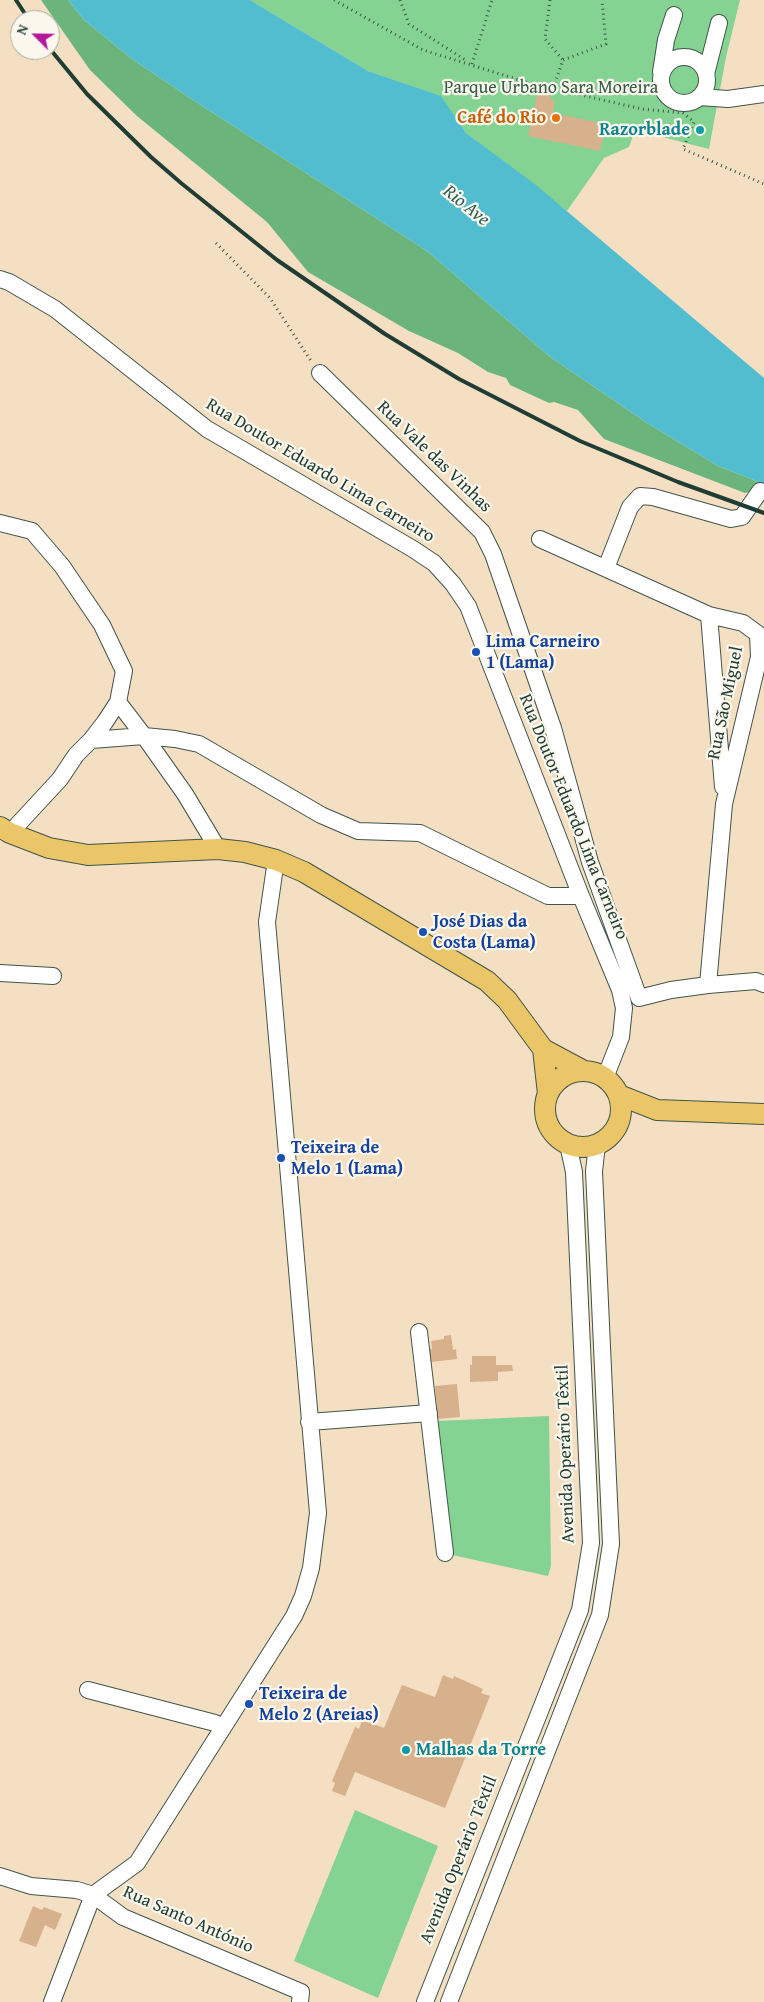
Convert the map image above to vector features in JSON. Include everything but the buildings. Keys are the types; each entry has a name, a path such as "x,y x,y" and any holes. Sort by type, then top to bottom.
{"main road":[{"path":"3,834 49,848 88,855 218,849 245,852 276,860 304,872 487,981 507,1000 543,1049 584,1071"},
{"path":"543,1049 548,1094"},
{"path":"573,1072 595,1073 605,1078 613,1085 619,1095 621,1115 613,1133 597,1145 582,1147 568,1144 554,1133 546,1117 545,1105 548,1094 554,1084 562,1077 573,1072"},
{"path":"619,1095 657,1110 764,1114"},
{"path":"618,1124 657,1110"}],"street":[{"path":"674,15 666,40 660,79 661,88 665,94 676,102 684,104 699,98 705,90 719,23"},
{"path":"660,79 662,71 669,62 684,56 697,61 703,66 707,78 728,99"},
{"path":"699,98 728,99 764,94"},
{"name":"Rua Doutor Eduardo Lima Carneiro","path":"0,279 9,282 55,309 207,429 413,549 434,563 453,584 471,614 581,896 620,990 624,1008 621,1036 605,1078"},
{"name":"Rua Vale das Vinhas","path":"320,374 482,532 493,554 553,728 590,862 639,998 672,990 708,985"},
{"path":"606,568 630,506 640,496 653,497 731,519 742,517 760,491"},
{"path":"0,523 32,531 62,566 102,624 124,671 118,702 91,740 76,755 60,779 3,834"},
{"name":"Rua São Miguel","path":"540,539 709,615 743,623 758,634 760,644 759,657 724,804 708,985"},
{"name":"Rua São Miguel","path":"709,615 724,804"},
{"path":"118,702 185,794 218,849"},
{"path":"91,740 144,736 199,744 321,814 358,831 420,833 548,896 581,896"},
{"path":"52,2002 93,1895 137,1863 294,1616 303,1596 311,1568 318,1512 267,922 276,860"},
{"path":"0,973 53,976"},
{"path":"708,985 761,978"},
{"name":"Avenida Operário Têxtil","path":"425,2002 580,1610 591,1543 574,1172 568,1144"},
{"path":"449,2002 600,1615 611,1544 594,1171 597,1145"},
{"path":"419,1332 445,1553"},
{"path":"309,1422 429,1413"},
{"path":"88,1690 215,1723 223,1728"},
{"name":"Rua Santo António","path":"0,1876 31,1886 76,1890 93,1895 123,1917 301,1997"}],"path":[{"path":"334,0 424,50 529,83 642,109 683,113 694,122 683,148 764,184"},
{"path":"400,0 409,24 472,64"},
{"path":"472,64 492,0"},
{"path":"550,0 545,39 563,60"},
{"path":"553,88 563,60 606,44 602,0"},
{"path":"216,243 270,298 320,374"}],"green space":[{"path":"41,0 68,0 84,20 132,59 427,251 549,356 647,423 718,466 764,484 756,490 745,493 604,439 578,410 554,402 549,403 510,385 506,378 488,372 458,353 409,331 308,272 267,222 137,116 90,70 60,27 60,10 48,10"},
{"name":"Parque Urbano Sara Moreira","path":"250,0 740,0 726,57 709,149 635,130 629,147 604,158 567,211 466,133 440,96 368,71"},
{"path":"549,1416 551,1566 548,1576 452,1555 437,1421"},
{"path":"355,1810 438,1846 378,1998 294,1961"}],"water":[{"name":"Rio Ave","path":"68,0 250,0 368,71 441,96 466,133 536,185 764,378 764,484 718,466 647,423 549,356 427,251 132,59 84,20"}],"railway":[{"path":"16,0 22,10"},
{"path":"59,60 87,94 151,157 181,183 277,260 385,334 459,379 580,441 678,482 764,513"}],"place":[{"name":"Café do Rio","path":"556,118"},
{"name":"Razorblade","path":"700,130"},
{"name":"Lima Carneiro 1 (Lama)","path":"476,652"},
{"name":"José Dias da Costa (Lama)","path":"423,932"},
{"name":"Teixeira de Melo 1 (Lama)","path":"281,1158"},
{"name":"Teixeira de Melo 2 (Areias)","path":"249,1704"},
{"name":"Malhas da Torre","path":"406,1750"}]}
